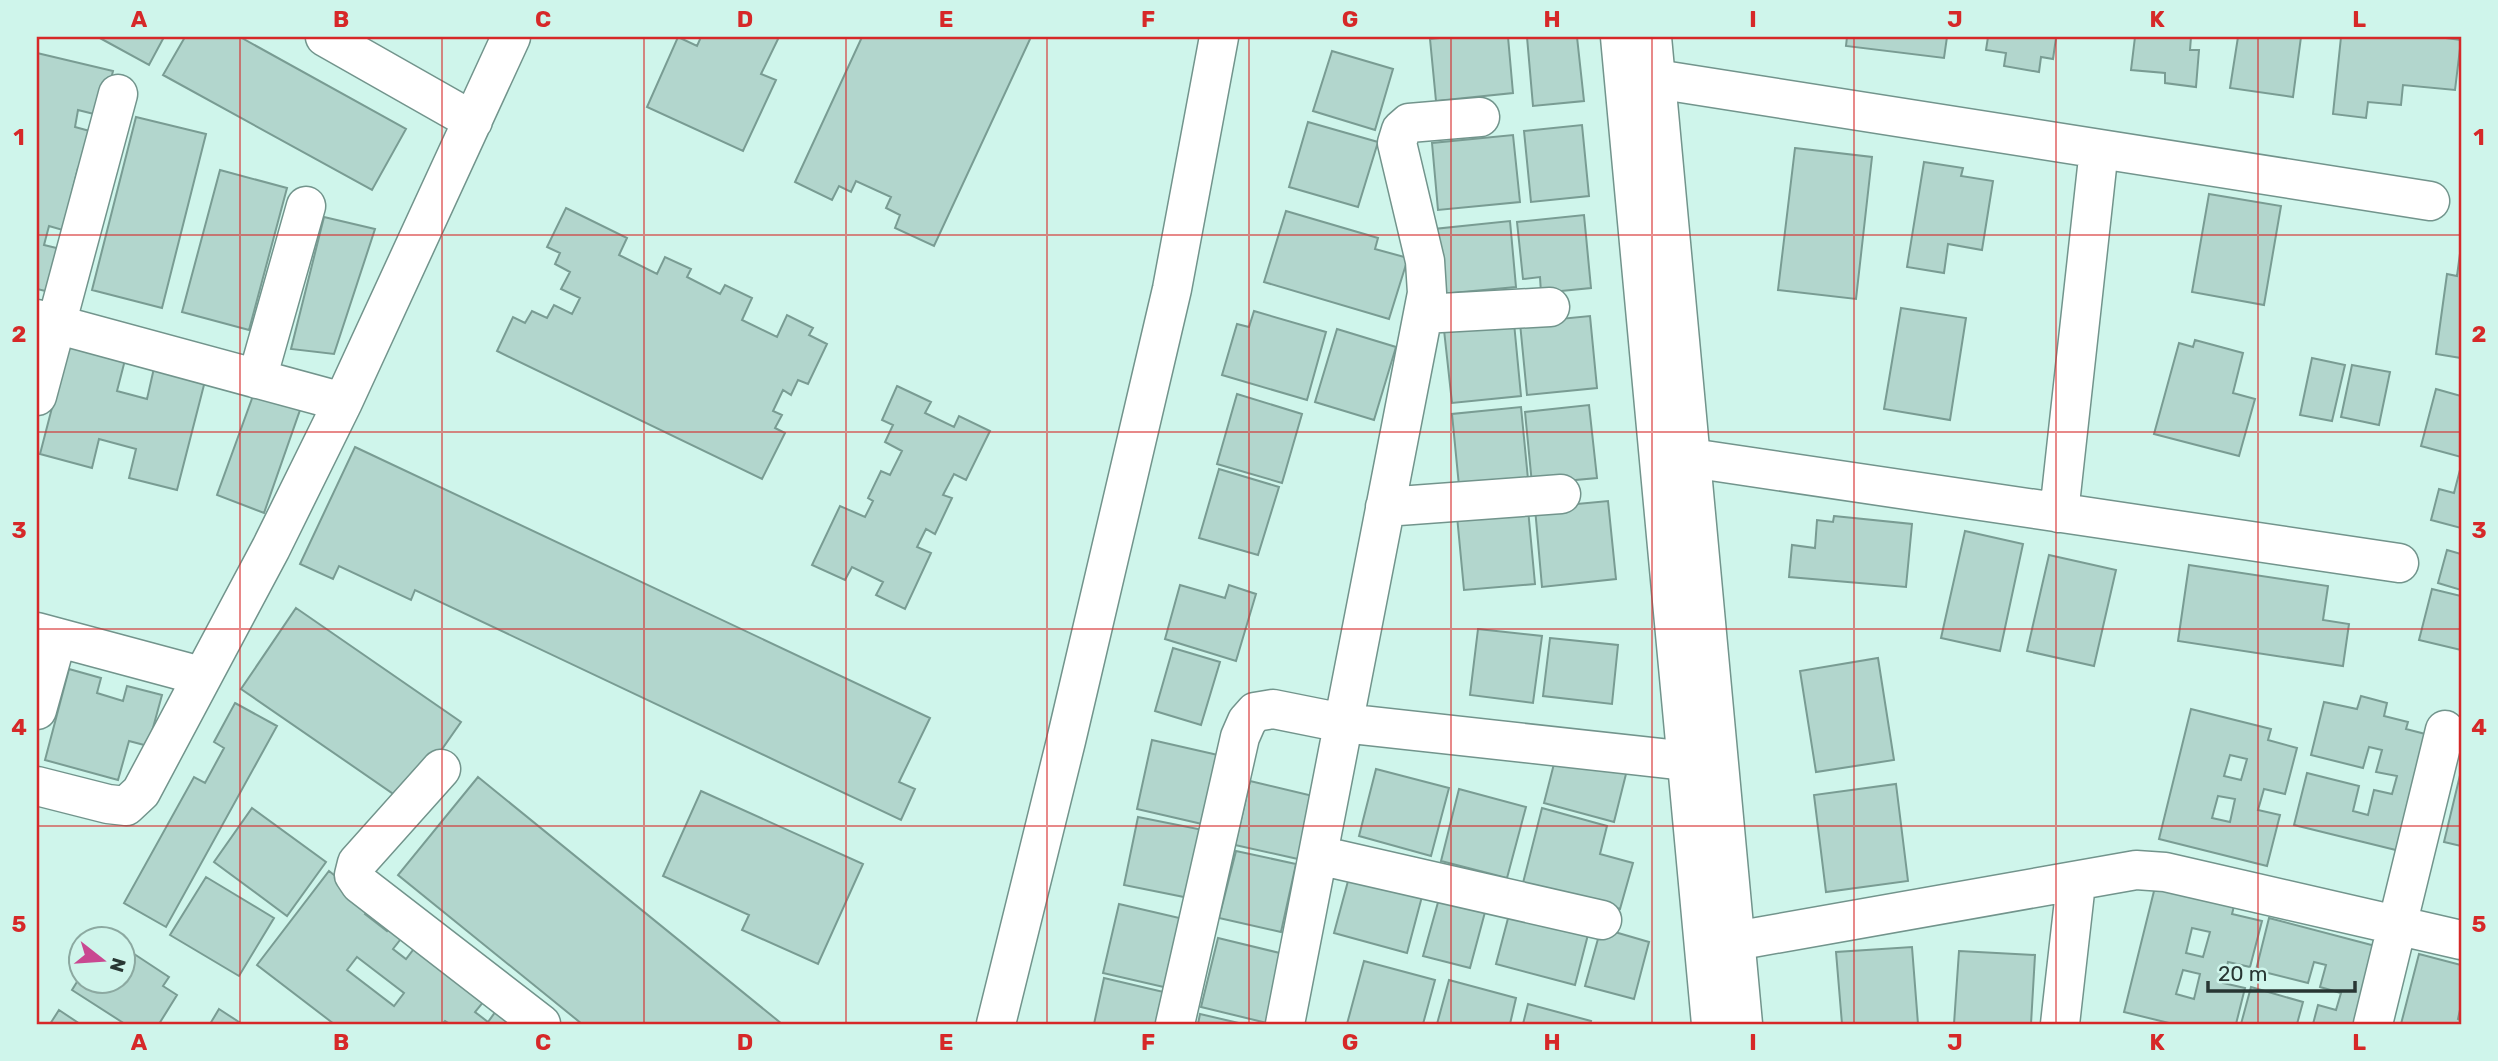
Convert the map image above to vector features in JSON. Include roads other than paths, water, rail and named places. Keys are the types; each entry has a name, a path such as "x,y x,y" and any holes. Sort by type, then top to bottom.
{"street":[{"path":"325,37 473,121"},
{"path":"37,786 126,806 141,792 271,548 343,402 511,37"},
{"path":"996,1024 1066,741 1172,289 1219,37"},
{"path":"1620,37 1711,1024"},
{"path":"1652,37 1743,1024"},
{"path":"1656,79 2430,201"},
{"path":"37,396 47,322 118,94"},
{"path":"1285,1024 1427,293 1424,261 1397,143 1401,130 1409,123 1480,117"},
{"path":"2059,513 2099,149"},
{"path":"257,379 306,206"},
{"path":"1423,314 1550,307"},
{"path":"47,322 343,402"},
{"path":"1691,458 2399,564"},
{"path":"1385,507 1561,494"},
{"path":"37,710 47,635 201,676"},
{"path":"1175,1024 1240,737 1247,721 1255,712 1265,709 1343,723 1687,761"},
{"path":"2373,1024 2445,730"},
{"path":"441,769 357,863 354,875 360,884 541,1024"},
{"path":"1318,855 1602,920"},
{"path":"1735,941 2076,883 2136,870 2165,872 2461,940"},
{"path":"2060,1024 2076,883"}]}
